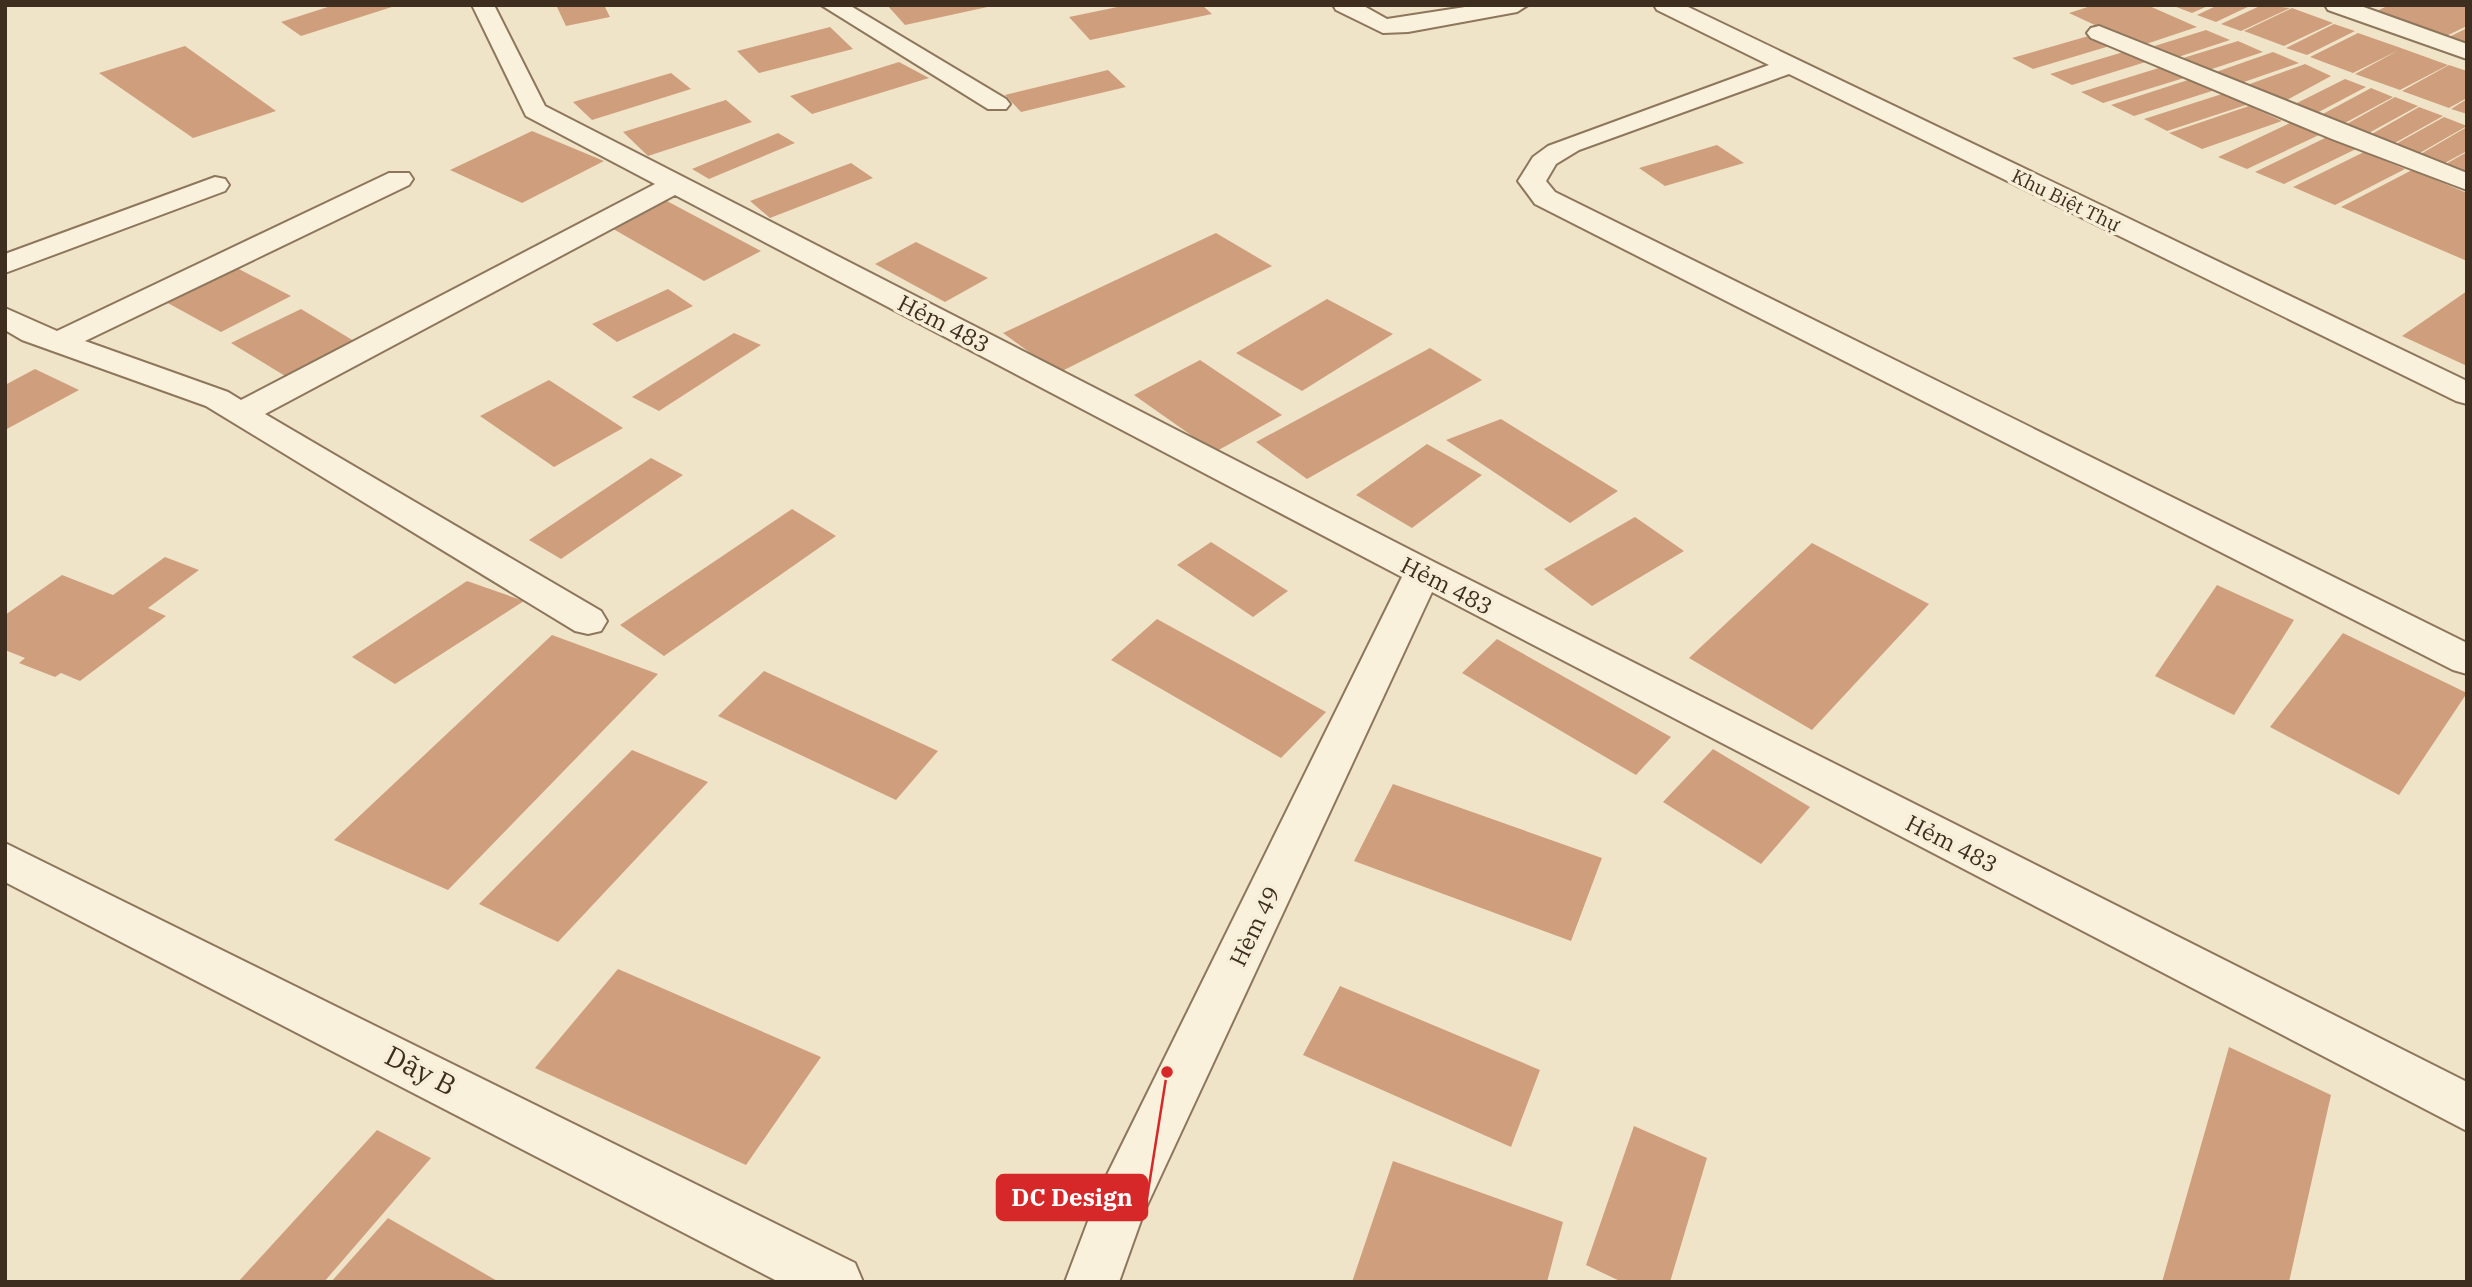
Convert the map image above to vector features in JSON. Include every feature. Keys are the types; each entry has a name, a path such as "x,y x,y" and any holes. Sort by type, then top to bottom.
{"street":[{"name":"Hẻm 483","path":"483,5 535,111 1423,572 2467,1108"},
{"path":"832,5 997,104"},
{"path":"1344,5 1383,26 1418,24 1517,5"},
{"name":"Khu Biệt Thự","path":"1665,5 2467,394"},
{"path":"2336,5 2467,52"},
{"path":"2099,33 2341,134 2467,182"},
{"path":"1789,66 1570,144 1545,158 1536,169 1532,181 1545,198 2467,660"},
{"path":"59,342 399,179"},
{"path":"5,264 215,184"},
{"path":"241,413 675,184"},
{"path":"5,317 33,333 217,399 588,621"},
{"name":"Hèm 49","path":"1092,1282 1120,1205 1423,572"},
{"name":"Dãy B","path":"5,861 836,1282"}],"building":[{"path":"334,5 395,6 301,36 281,22"},
{"path":"556,5 604,5 610,17 566,26"},
{"path":"887,5 992,5 992,6 905,25"},
{"path":"1127,5 1202,5 1212,14 1090,40 1069,17"},
{"path":"2094,5 2147,5 2197,27 2140,46 2069,13"},
{"path":"2171,5 2210,5 2192,13"},
{"path":"2218,5 2252,5 2216,22 2197,15"},
{"path":"2262,5 2290,8 2241,31 2221,24"},
{"path":"2389,5 2463,5 2467,7 2467,26 2442,38 2375,12"},
{"path":"2292,8 2333,23 2284,46 2244,31"},
{"path":"2334,24 2355,31 2307,55 2286,48"},
{"path":"830,27 853,49 759,73 737,51"},
{"path":"2467,28 2467,47 2445,39"},
{"path":"2206,30 2230,40 2172,59 2148,48"},
{"path":"2358,33 2448,65 2400,90 2355,74 2399,50 2353,73 2310,57"},
{"path":"2092,35 2113,45 2033,69 2012,58"},
{"path":"2238,41 2263,52 2206,71 2180,59"},
{"path":"185,46 276,111 193,138 99,73"},
{"path":"2130,50 2152,60 2072,85 2050,74"},
{"path":"2273,52 2299,63 2241,83 2216,72"},
{"path":"899,62 929,78 812,114 790,96"},
{"path":"2305,64 2331,76 2285,101 2247,85"},
{"path":"2449,65 2467,71 2467,98 2449,108 2402,91"},
{"path":"2162,67 2184,78 2103,103 2081,92"},
{"path":"1108,70 1126,87 1021,112 1005,95"},
{"path":"671,73 691,89 592,120 573,102"},
{"path":"2191,79 2215,90 2134,116 2111,105"},
{"path":"2345,79 2366,87 2315,114 2293,105"},
{"path":"2371,88 2393,97 2343,124 2321,115"},
{"path":"2225,93 2249,104 2167,131 2144,119"},
{"path":"2395,97 2418,106 2367,134 2345,125"},
{"path":"2467,99 2467,114 2451,109"},
{"path":"726,100 752,122 648,156 623,132"},
{"path":"2249,106 2282,121 2202,149 2169,133"},
{"path":"2419,107 2443,116 2393,144 2370,135"},
{"path":"2444,117 2467,126 2418,154 2394,145"},
{"path":"2290,123 2319,135 2247,169 2218,157"},
{"path":"2467,127 2467,151 2443,164 2419,155"},
{"path":"532,131 604,161 522,203 450,170"},
{"path":"778,133 795,143 709,179 692,169"},
{"path":"2327,137 2356,149 2284,184 2255,172"},
{"path":"1717,145 1744,163 1665,186 1639,168"},
{"path":"2364,152 2405,169 2335,205 2293,187"},
{"path":"2467,152 2467,174 2444,165"},
{"path":"851,163 873,178 770,218 750,201"},
{"path":"2412,170 2467,193 2467,261 2341,207"},
{"path":"665,200 761,251 704,281 608,226"},
{"path":"1216,233 1272,266 1058,373 1003,333"},
{"path":"916,242 988,278 945,302 875,264"},
{"path":"235,267 291,296 221,332 164,301"},
{"path":"668,289 693,306 617,342 592,324"},
{"path":"2467,291 2467,366 2402,336"},
{"path":"1327,299 1393,334 1302,391 1236,353"},
{"path":"301,309 359,344 290,379 231,343"},
{"path":"734,333 761,345 659,411 632,397"},
{"path":"1430,348 1482,380 1307,479 1256,442"},
{"path":"1200,360 1282,415 1215,452 1134,395"},
{"path":"35,369 79,390 5,430 5,385"},
{"path":"549,380 623,428 554,467 480,416"},
{"path":"1501,419 1618,491 1570,523 1446,440"},
{"path":"1427,444 1482,475 1412,528 1356,495"},
{"path":"651,458 683,475 561,559 529,540"},
{"path":"792,509 836,536 664,656 620,625"},
{"path":"1635,517 1684,551 1592,606 1544,569"},
{"path":"1211,542 1288,591 1253,617 1177,565"},
{"path":"1812,543 1929,604 1812,730 1689,658"},
{"path":"165,557 199,570 148,608 166,616 80,681 61,673 55,677 19,663 25,658 5,650 5,615 62,575 113,595"},
{"path":"467,581 524,601 395,684 352,657"},
{"path":"2217,585 2294,620 2234,715 2155,676"},
{"path":"1157,619 1326,712 1281,758 1111,660"},
{"path":"2343,633 2467,693 2399,795 2270,727"},
{"path":"552,635 658,674 448,890 334,840"},
{"path":"1497,639 1671,737 1636,775 1462,673"},
{"path":"764,671 938,751 896,800 718,716"},
{"path":"1713,749 1810,807 1761,864 1663,802"},
{"path":"632,750 708,782 558,942 479,904"},
{"path":"1393,784 1602,858 1571,941 1354,861"},
{"path":"618,969 821,1057 746,1165 535,1068"},
{"path":"1340,986 1540,1070 1511,1147 1303,1055"},
{"path":"2229,1047 2331,1095 2289,1282 2162,1282"},
{"path":"1634,1126 1707,1158 1670,1282 1622,1282 1586,1265"},
{"path":"377,1130 431,1158 324,1282 238,1282"},
{"path":"1393,1161 1563,1222 1547,1282 1352,1282"},
{"path":"388,1218 499,1282 331,1282"}],"place":[{"name":"DC Design","path":"1167,1072"}]}
